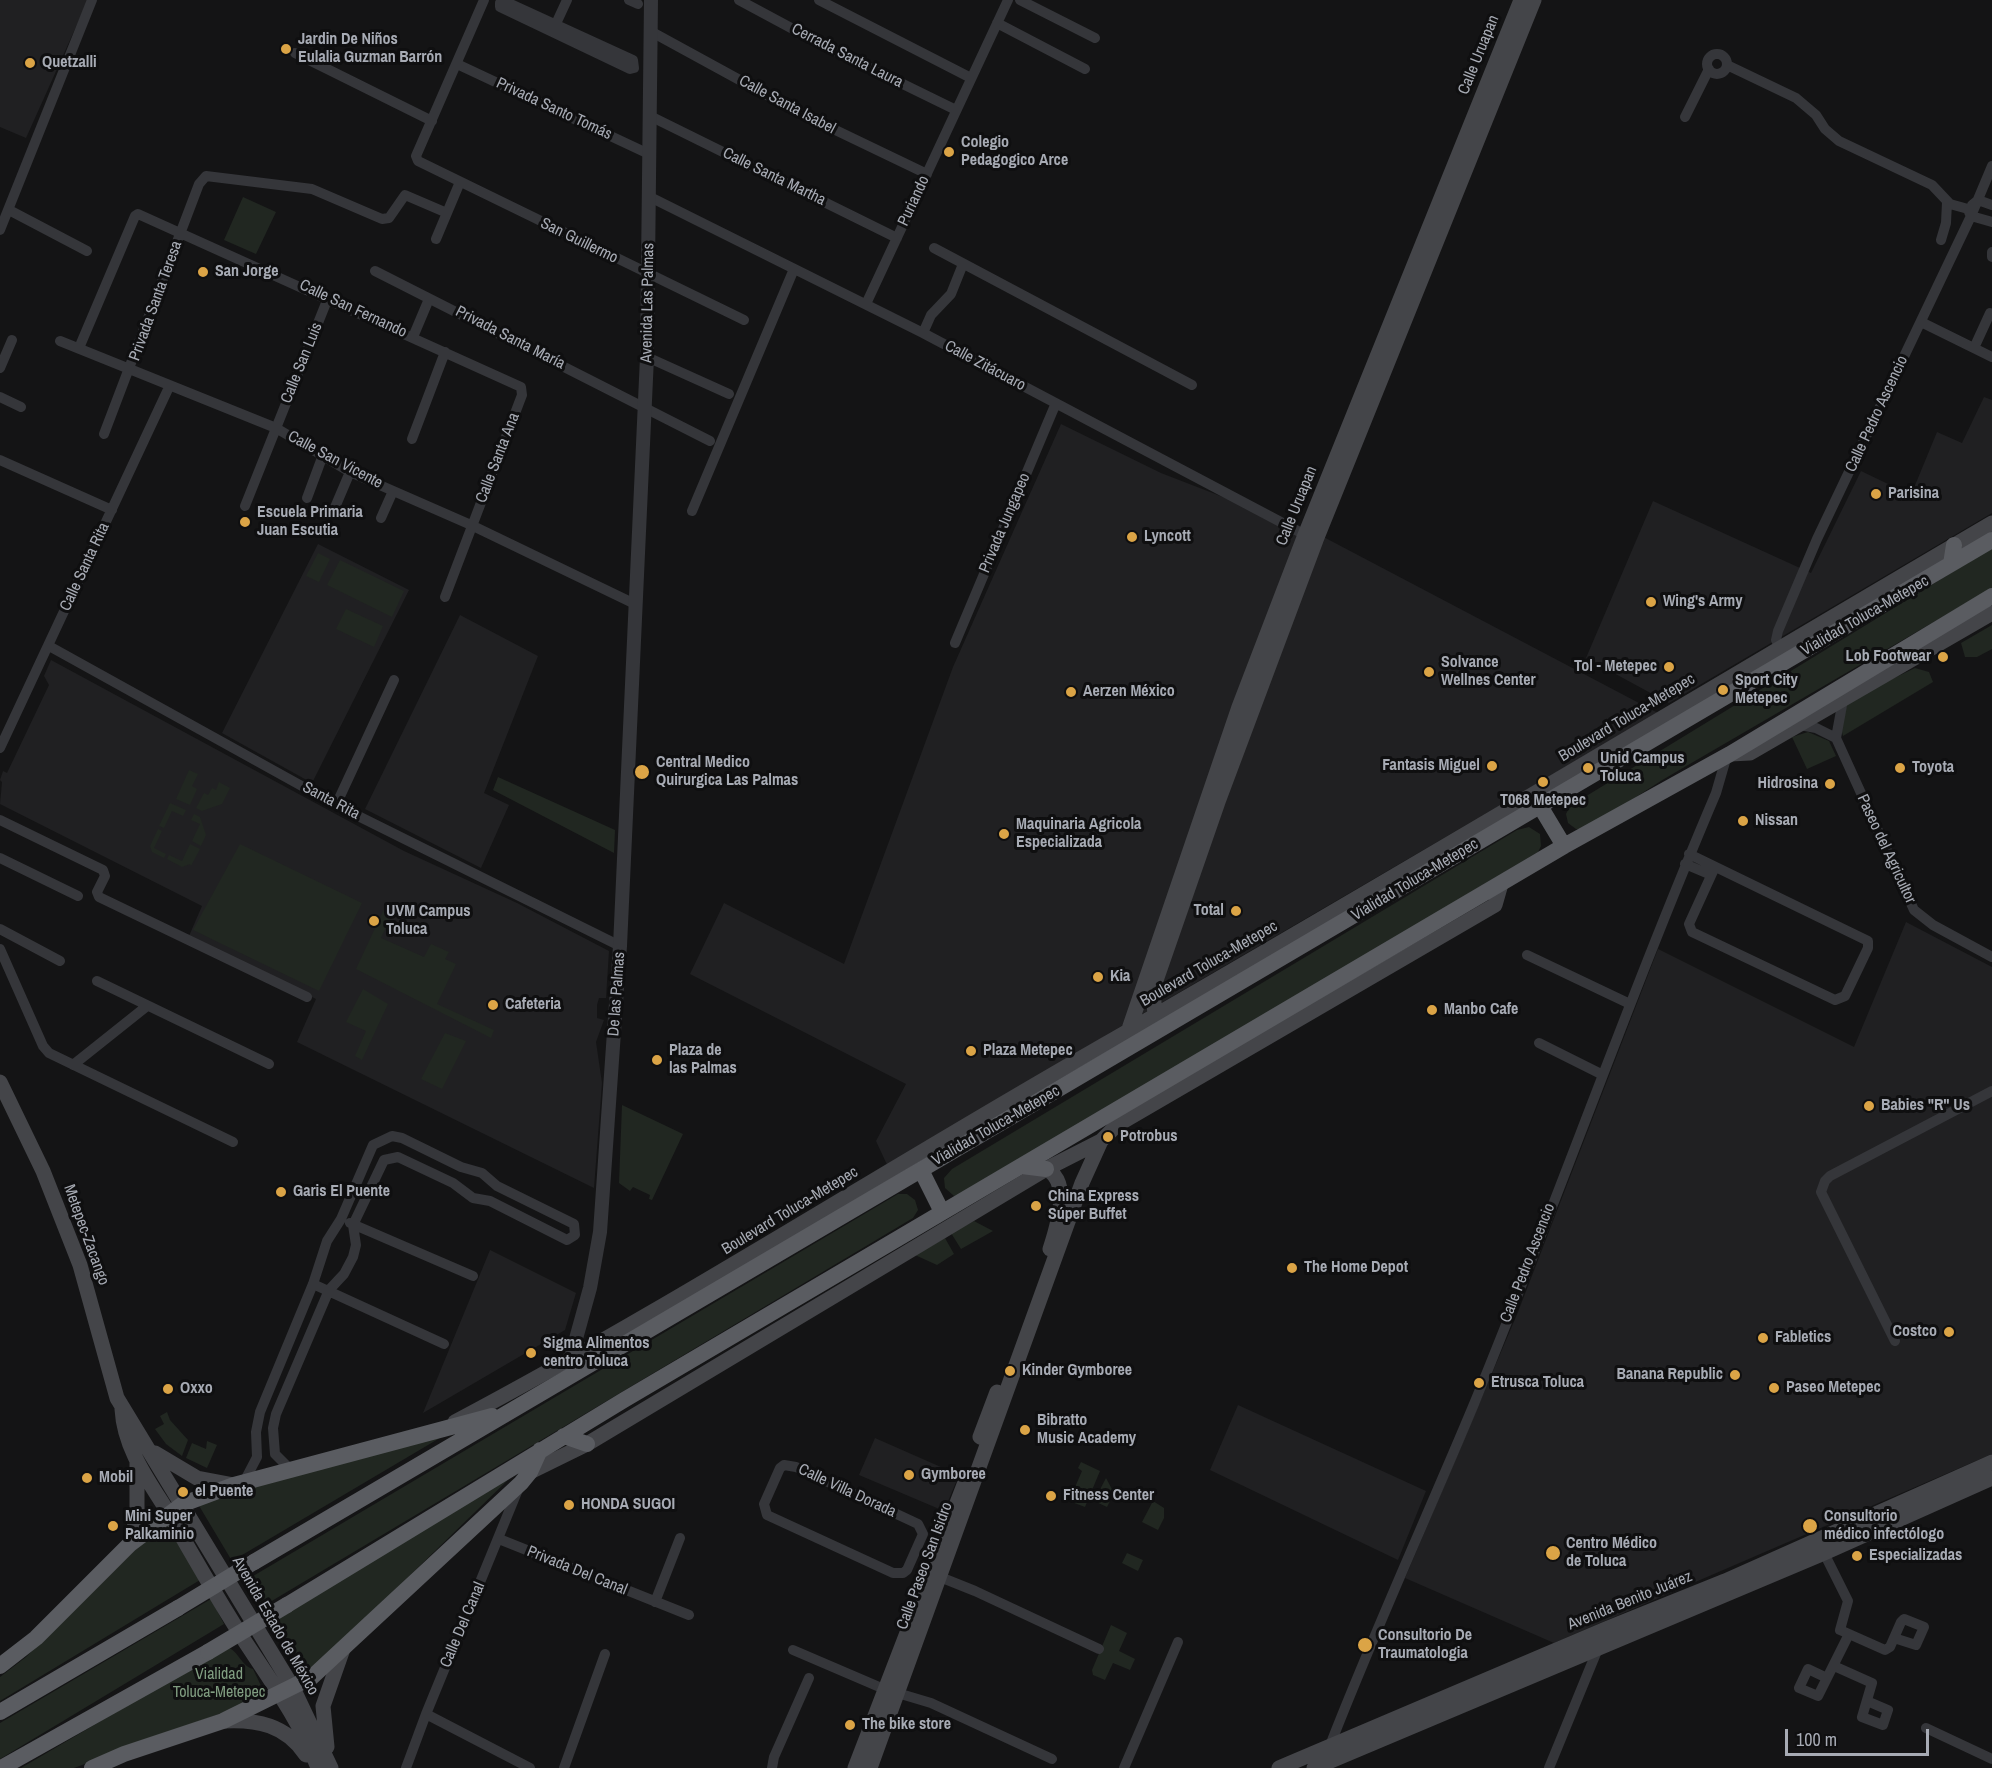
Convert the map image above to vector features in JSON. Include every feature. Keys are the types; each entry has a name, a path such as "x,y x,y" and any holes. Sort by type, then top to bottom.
{"highway":[{"name":"Vialidad Toluca-Metepec","path":"0,1712 566,1379 594,1354 702,1298 897,1177 921,1170 1200,998 1540,806 1661,728 1948,557 1992,540"},
{"path":"1,1768 208,1652 540,1450 942,1212 1124,1107 1564,846 1729,754 1992,596"},
{"path":"1540,806 1564,846"},
{"path":"1117,1125 1124,1107"},
{"path":"1022,1166 1050,1166 1062,1143"},
{"path":"921,1170 942,1212"},
{"path":"677,1299 702,1298"},
{"path":"0,1666 36,1638 130,1544 183,1504 239,1484 512,1411"},
{"path":"564,1436 587,1444"},
{"path":"92,1768 223,1721 312,1677 526,1478 540,1450"}],"main road":[{"name":"Calle Uruapan","path":"1413,286 1521,0"},
{"name":"Calle Uruapan","path":"1128,1032 1232,724 1534,0"},
{"path":"1948,557 1992,523"},
{"name":"Calle Uruapan","path":"1155,1016 1153,989 1311,537"},
{"path":"1729,754 1750,753 1992,613"},
{"name":"Boulevard Toluca-Metepec","path":"440,1430 570,1359 594,1354 677,1299 897,1177 1155,1016 1200,998 1661,728"},
{"path":"526,1478 587,1444 1050,1166 1101,1141 1117,1125 1495,906 1502,884"},
{"name":"Metepec-Zacango","path":"0,1085 43,1171 80,1264 105,1358 122,1406 183,1504"},
{"name":"Calle Paseo San Isidro","path":"855,1768 891,1690 1082,1183 1101,1141"},
{"name":"Calle Paseo San Isidro","path":"937,1570 1053,1238 1060,1191 1050,1166"},
{"name":"Metepec-Zacango","path":"122,1406 123,1428 137,1461 168,1514"},
{"path":"149,1449 168,1463 197,1478 239,1484"},
{"path":"130,1544 137,1516 137,1461"},
{"name":"Avenida Benito Juárez","path":"1279,1768 1725,1581 1992,1462"},
{"name":"Avenida Benito Juárez","path":"1320,1766 1824,1553 1992,1478"},
{"name":"Avenida Estado de México","path":"183,1504 331,1768"},
{"name":"Avenida Estado de México","path":"168,1514 286,1691 316,1768"},
{"path":"331,1768 324,1733 323,1706 343,1648"},
{"name":"Calle Paseo San Isidro","path":"870,1768 891,1690"},
{"path":"223,1721 258,1722 280,1730 303,1750 316,1768"}],"street":[{"path":"0,230 92,0"},
{"path":"295,52 432,121 484,0"},
{"path":"552,26 560,0"},
{"path":"552,26 567,0"},
{"name":"Cerrada Santa Laura","path":"739,0 819,43 956,110"},
{"path":"819,0 971,78"},
{"name":"Puriando","path":"866,304 1008,0"},
{"path":"1020,0 1095,38"},
{"name":"Avenida Las Palmas","path":"637,605 647,357 651,155 650,31 639,1"},
{"path":"997,23 1085,69"},
{"path":"552,26 633,60 634,68 630,69 552,26"},
{"name":"Calle Santa Isabel","path":"650,31 800,113 927,174"},
{"path":"1685,117 1709,69 1708,59 1716,53 1726,58 1727,65 1724,71 1718,74 1709,69"},
{"name":"Privada Santo Tomás","path":"457,64 651,155"},
{"path":"1727,65 1796,98 1816,115 1831,136 1932,185 1947,202 1992,222"},
{"name":"Calle Santa Martha","path":"650,116 897,238"},
{"name":"San Guillermo","path":"432,121 416,159 648,275 744,320"},
{"name":"Calle Pedro Ascencio","path":"1782,655 1778,631 1817,540 1921,322 1992,166"},
{"name":"Privada Santa Teresa","path":"104,434 131,369 180,232 199,184 206,176 302,186 382,219 389,218 405,195 447,213"},
{"path":"436,239 460,182"},
{"name":"Calle Zitácuaro","path":"650,197 923,333 1311,537"},
{"path":"1978,200 1992,205"},
{"path":"1941,240 1946,223 1947,202"},
{"path":"9,210 87,250"},
{"name":"Calle San Fernando","path":"79,348 135,216 138,214 328,298 523,390"},
{"path":"934,248 1192,385"},
{"path":"923,333 931,315 951,294 963,264"},
{"path":"692,511 794,268"},
{"name":"Privada Santa María","path":"375,271 710,441"},
{"name":"Calle San Luis","path":"245,506 328,298"},
{"path":"413,337 429,298"},
{"path":"1974,348 1990,313"},
{"path":"1921,322 1992,357"},
{"path":"0,368 12,340"},
{"name":"Calle San Vicente","path":"60,341 276,428 350,472 471,525 637,605"},
{"path":"412,439 445,352"},
{"path":"647,357 729,394"},
{"name":"Calle Santa Rita","path":"0,748 170,385"},
{"name":"Calle Santa Ana","path":"445,597 523,390"},
{"path":"0,397 21,407"},
{"name":"Privada Jungapeo","path":"955,643 1056,403"},
{"path":"307,498 322,455"},
{"path":"0,460 112,510"},
{"path":"333,512 350,472"},
{"path":"381,518 393,490"},
{"name":"De las Palmas","path":"566,1379 590,1288 600,1232 620,946 637,605"},
{"name":"Santa Rita","path":"49,646 336,805 620,946"},
{"path":"336,805 394,680"},
{"path":"1800,725 1823,730 1836,738 1842,700"},
{"name":"Paseo del Agricultor","path":"1836,738 1914,910 1933,926 1992,957"},
{"name":"Calle Pedro Ascencio","path":"1320,1766 1474,1403 1601,1074 1687,859 1716,793 1729,754"},
{"path":"0,820 103,870 105,876 97,892 99,897 307,997"},
{"path":"0,858 78,896"},
{"path":"1687,859 1868,942 1868,948 1845,996 1835,1000 1692,932 1689,924 1713,871"},
{"path":"1,930 60,962"},
{"path":"0,949 43,1046 49,1053 233,1142"},
{"path":"1527,955 1630,1004"},
{"path":"97,981 269,1064"},
{"path":"73,1065 147,1006"},
{"path":"1539,1043 1601,1074"},
{"path":"1895,1341 1821,1192 1823,1185 1830,1176 1992,1091"},
{"path":"239,1484 257,1457 256,1431 260,1412 313,1284 327,1241 341,1219 373,1145 382,1138 392,1136 402,1138 461,1167 488,1176 497,1186 574,1224 575,1235 567,1240 490,1201 473,1198 453,1183 398,1157 388,1158 382,1163 353,1225 356,1245 353,1257 344,1274 328,1290 276,1414 273,1428 275,1454 291,1470"},
{"path":"453,1183 461,1167"},
{"path":"490,1201 497,1186"},
{"path":"341,1219 473,1276"},
{"path":"313,1284 444,1344"},
{"path":"256,1431 273,1428"},
{"path":"257,1457 275,1454"},
{"name":"Calle Villa Dorada","path":"784,1465 796,1467 918,1524 923,1534 914,1557 903,1573 893,1573 767,1515 764,1504 780,1468 784,1465"},
{"name":"Calle Del Canal","path":"406,1768 426,1714 526,1478"},
{"path":"655,1602 680,1538"},
{"name":"Privada Del Canal","path":"499,1539 689,1615"},
{"path":"1824,1553 1848,1601 1839,1629 1885,1650 1894,1638"},
{"path":"914,1557 975,1591 1099,1649"},
{"path":"1549,1768 1606,1629"},
{"path":"1827,1678 1849,1634"},
{"path":"1124,1768 1178,1642"},
{"path":"793,1650 891,1690 931,1703 1052,1759"},
{"path":"564,1768 605,1654"},
{"path":"1834,1666 1872,1683 1867,1701"},
{"path":"772,1768 774,1757 809,1678"},
{"path":"426,1714 530,1768"},
{"path":"1926,1728 1992,1760"}],"shaded area":[{"name":"Quetzalli","path":"0,0 88,0 26,138 0,127"},
{"path":"1984,397 1992,400 1992,513 1669,703 1586,658 1653,501 1811,573 1861,471 1911,495 1937,432 1962,443"},
{"path":"1061,424 1161,473 1316,533 1658,713 1108,1034 889,1169 876,1141 906,1084 690,974 724,903 844,964 953,667"},
{"path":"318,544 409,590 312,783 222,733"},
{"path":"460,615 538,656 484,793 509,805 481,868 365,809"},
{"name":"UVM Campus Toluca","path":"51,660 404,851 517,903 609,951 606,998 599,998 597,1005 597,1018 604,1020 596,1042 602,1083 594,1188 297,1042 316,999 189,936 202,906 0,804 2,782 0,780 3,771 7,773 49,685 44,676"},
{"path":"1906,922 1992,967 1992,1454 1554,1643 1405,1578 1518,1312 1658,949 1854,1047"},
{"path":"490,1250 576,1293 565,1330 423,1413"},
{"path":"1238,1405 1426,1491 1398,1560 1210,1470"},
{"name":"Gymboree","path":"875,1438 959,1475 944,1511 859,1475"}],"green space":[{"path":"243,197 276,212 256,254 224,240"},
{"path":"1992,548 1992,588 1664,779 1586,829 1576,829 1568,823 1566,814 1570,806"},
{"path":"318,553 330,559 319,582 306,576"},
{"path":"340,560 404,591 392,617 327,585"},
{"path":"346,609 383,626 374,647 336,629"},
{"path":"1992,625 1992,649 1977,657 1965,657 1961,643"},
{"path":"1915,668 1929,672 1933,682 1843,736 1841,729 1847,704 1871,689"},
{"path":"1808,732 1829,741 1836,756 1807,769 1792,737"},
{"path":"189,770 198,774 192,786 197,789 190,805 176,799"},
{"path":"498,777 615,830 614,853 493,790"},
{"path":"219,782 230,788 222,804 202,811 196,808 204,793 208,795 212,788 216,790"},
{"path":"170,803 186,810 183,816 172,811 164,828 159,826"},
{"path":"194,814 200,817 206,835 201,846 192,841 200,824 191,820"},
{"path":"1529,827 1540,834 1541,846 1538,852 966,1194 954,1196 945,1188 944,1178 952,1169 1517,830"},
{"path":"158,829 162,831 154,848 166,854 164,858 152,852 150,846"},
{"path":"190,844 200,849 191,866 190,864 182,867 167,859 169,855 182,861"},
{"path":"240,844 362,903 319,991 193,930"},
{"path":"384,909 392,914 381,938 424,957 431,944 449,952 445,959 456,964 437,1004 494,1030 491,1038 356,969"},
{"path":"363,989 388,1004 362,1060 355,1056 366,1031 346,1022"},
{"path":"445,1033 466,1041 442,1089 421,1079"},
{"path":"622,1105 683,1134 652,1200 649,1199 650,1195 633,1187 630,1191 619,1183"},
{"path":"898,1194 907,1194 915,1200 918,1210 913,1218 260,1608 243,1582"},
{"path":"974,1221 993,1231 961,1249 951,1233"},
{"path":"945,1238 954,1254 937,1265 915,1255"},
{"path":"167,1412 170,1420 188,1440 182,1456 166,1444 155,1429 164,1424 160,1416"},
{"path":"450,1432 232,1561 198,1504 208,1499"},
{"path":"207,1441 217,1445 207,1468 186,1458 192,1443 206,1449"},
{"path":"1081,1462 1100,1471 1085,1507 1069,1501 1082,1471 1078,1468"},
{"path":"512,1476 318,1665 298,1676 270,1622"},
{"path":"1106,1478 1114,1493 1107,1507 1094,1501"},
{"path":"1153,1501 1164,1508 1164,1518 1158,1530 1142,1522"},
{"path":"171,1524 200,1580 0,1701 0,1677 26,1657 148,1537"},
{"path":"1127,1553 1143,1560 1138,1571 1122,1563"},
{"path":"211,1599 224,1624 0,1759 0,1723"},
{"path":"1111,1625 1127,1633 1119,1651 1135,1659 1130,1670 1113,1663 1105,1680 1093,1675 1092,1670"},
{"name":"Vialidad Toluca-Metepec","path":"227,1647 253,1669 264,1692 235,1708 74,1768 21,1768"}],"place":[{"name":"Jardin De Niños Eulalia Guzman Barrón","path":"286,49"},
{"name":"Quetzalli","path":"30,63"},
{"name":"Colegio Pedagogico Arce","path":"949,152"},
{"name":"San Jorge","path":"203,272"},
{"name":"Parisina","path":"1876,494"},
{"name":"Escuela Primaria Juan Escutia","path":"245,522"},
{"name":"Lyncott","path":"1132,537"},
{"name":"Wing's Army","path":"1651,602"},
{"name":"Lob Footwear","path":"1943,657"},
{"name":"Tol - Metepec","path":"1669,667"},
{"name":"Solvance Wellnes Center","path":"1429,672"},
{"name":"Sport City Metepec","path":"1723,690"},
{"name":"Aerzen México","path":"1071,692"},
{"name":"Fantasis Miguel","path":"1492,766"},
{"name":"Unid Campus Toluca","path":"1588,768"},
{"name":"Toyota","path":"1900,768"},
{"name":"Central Medico Quirurgica Las Palmas","path":"642,772"},
{"name":"T068 Metepec","path":"1543,782"},
{"name":"Hidrosina","path":"1830,784"},
{"name":"Nissan","path":"1743,821"},
{"name":"Maquinaria Agricola Especializada","path":"1004,834"},
{"name":"Total","path":"1236,911"},
{"name":"UVM Campus Toluca","path":"374,921"},
{"name":"Kia","path":"1098,977"},
{"name":"Cafeteria","path":"493,1005"},
{"name":"Manbo Cafe","path":"1432,1010"},
{"name":"Plaza Metepec","path":"971,1051"},
{"name":"Plaza de las Palmas","path":"657,1060"},
{"name":"Babies \"R\" Us","path":"1869,1106"},
{"name":"Potrobus","path":"1108,1137"},
{"name":"Garis El Puente","path":"281,1192"},
{"name":"China Express Súper Buffet","path":"1036,1206"},
{"name":"The Home Depot","path":"1292,1268"},
{"name":"Costco","path":"1949,1332"},
{"name":"Fabletics","path":"1763,1338"},
{"name":"Sigma Alimentos centro Toluca","path":"531,1353"},
{"name":"Kinder Gymboree","path":"1010,1371"},
{"name":"Banana Republic","path":"1735,1375"},
{"name":"Etrusca Toluca","path":"1479,1383"},
{"name":"Paseo Metepec","path":"1774,1388"},
{"name":"Oxxo","path":"168,1389"},
{"name":"Bibratto Music Academy","path":"1025,1430"},
{"name":"Gymboree","path":"909,1475"},
{"name":"Mobil","path":"87,1478"},
{"name":"el Puente","path":"183,1492"},
{"name":"Fitness Center","path":"1051,1496"},
{"name":"HONDA SUGOI","path":"569,1505"},
{"name":"Mini Super Palkaminio","path":"113,1526"},
{"name":"Consultorio médico infectólogo","path":"1810,1526"},
{"name":"Centro Médico de Toluca","path":"1553,1553"},
{"name":"Especializadas","path":"1857,1556"},
{"name":"Consultorio De Traumatologia","path":"1365,1645"},
{"name":"The bike store","path":"850,1725"}]}
